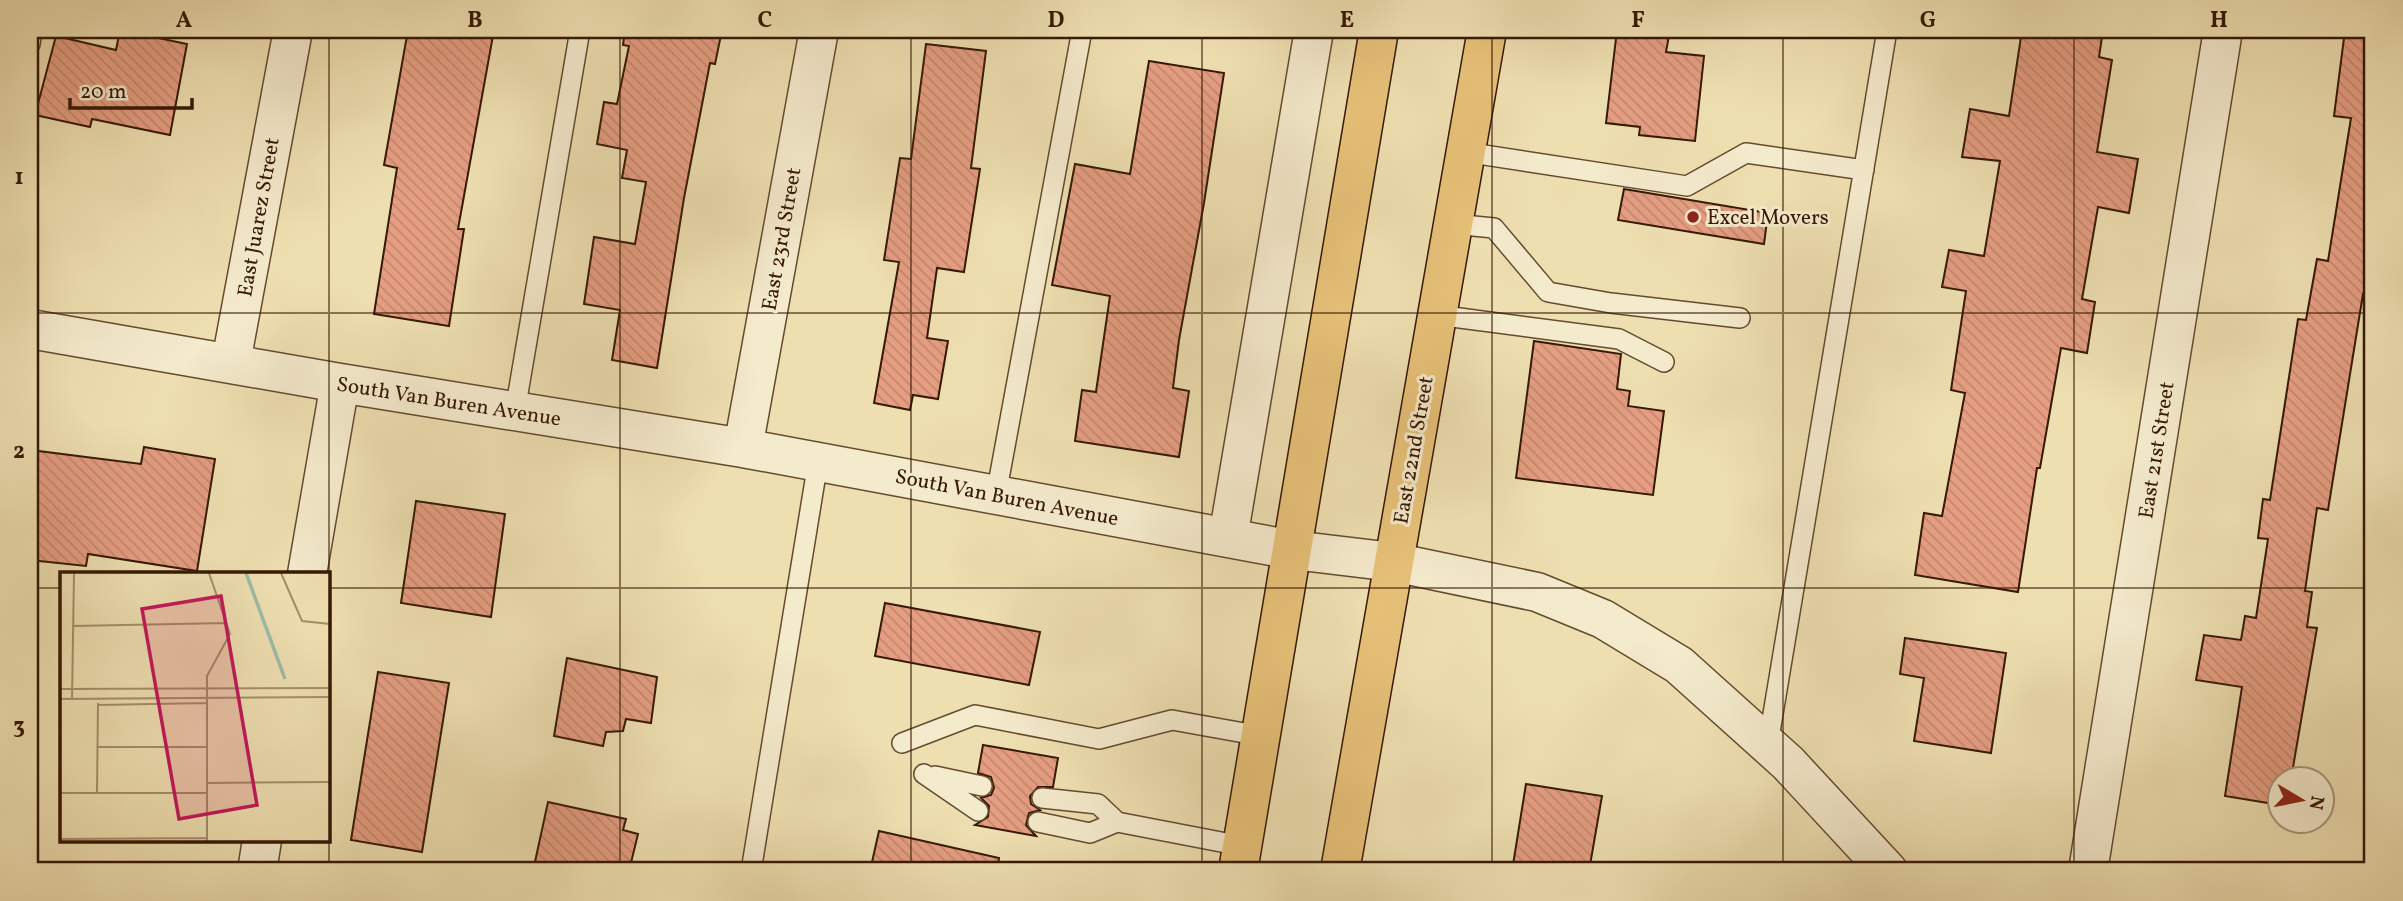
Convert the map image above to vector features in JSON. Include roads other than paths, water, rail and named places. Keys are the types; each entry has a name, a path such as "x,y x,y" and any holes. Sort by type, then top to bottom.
{"main road":[{"path":"1240,859 1378,30"},
{"name":"East 22nd Street","path":"1340,871 1487,30"}],"street":[{"name":"East Juarez Street","path":"232,362 293,30"},
{"name":"East 23rd Street","path":"743,448 819,30"},
{"path":"1228,538 1314,30"},
{"name":"East 21st Street","path":"2088,871 2223,30"},
{"name":"South Van Buren Avenue","path":"30,329 232,362 340,383 743,448 1293,550 1393,562 1537,592 1603,619 1679,665 1768,744 1888,871"},
{"path":"307,572 340,383"},
{"path":"257,871 262,842"}],"lane":[{"path":"30,44 32,30"},
{"path":"515,411 580,30"},
{"path":"996,495 1082,30"},
{"path":"1768,744 1888,30"},
{"path":"1465,152 1687,186 1746,153 1864,170"},
{"path":"1453,223 1494,228 1548,292 1740,318"},
{"path":"1437,315 1619,339 1664,362"},
{"path":"751,871 818,462"},
{"path":"902,743 975,715 1099,738 1172,720 1261,736"},
{"path":"978,811 924,774 982,786"},
{"path":"1042,798 1098,804 1116,822 1240,859"},
{"path":"1038,822 1090,833 1116,822"}],"place":[{"name":"Excel Movers","path":"1693,217"}]}
